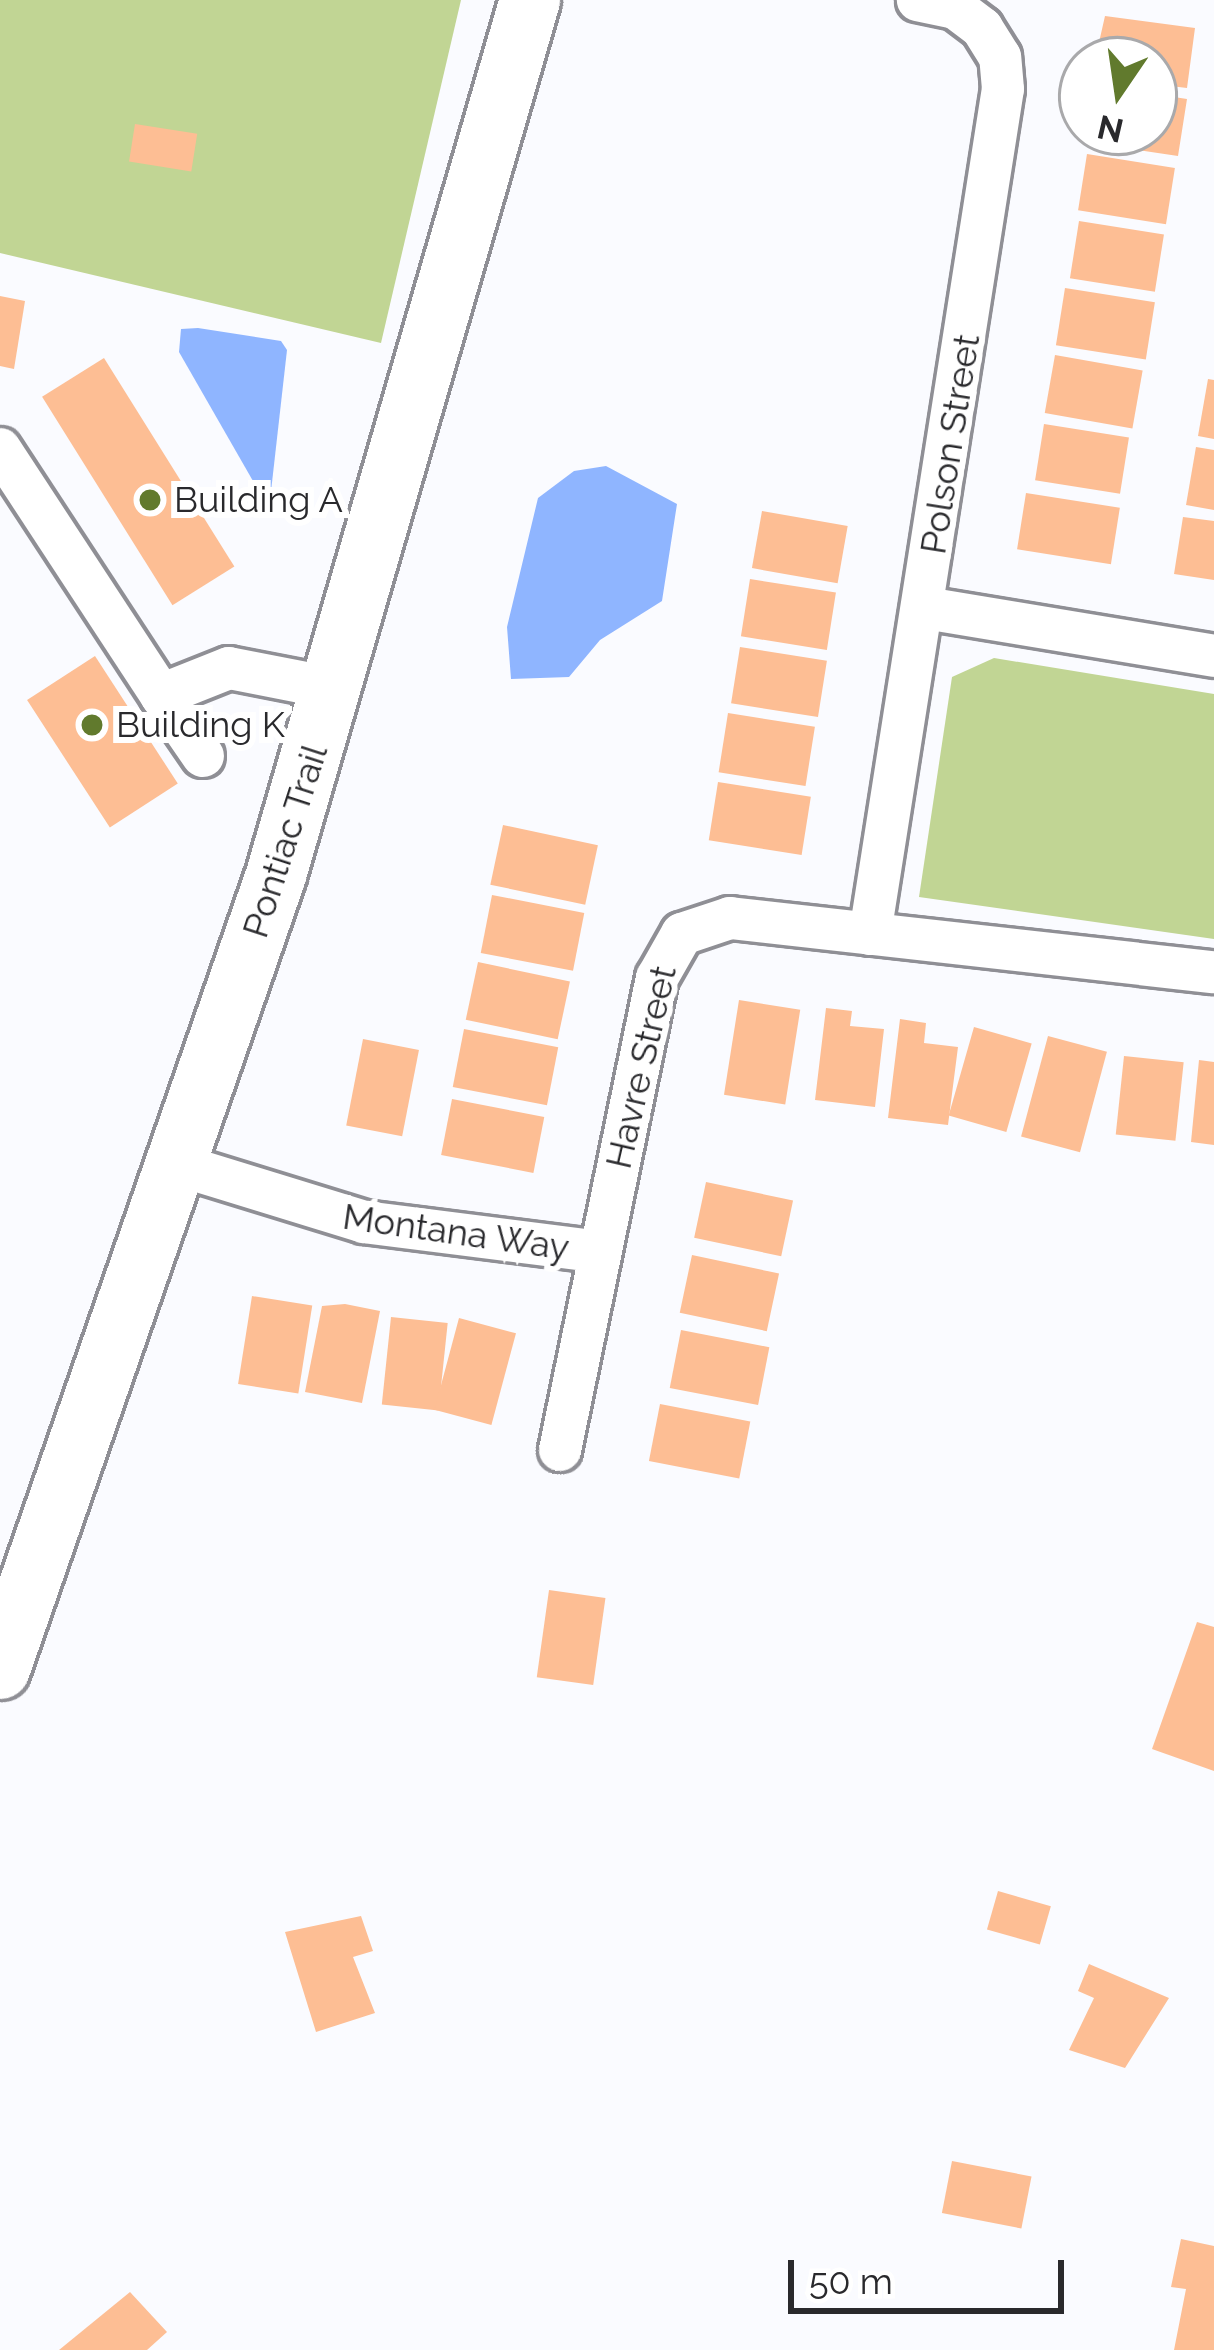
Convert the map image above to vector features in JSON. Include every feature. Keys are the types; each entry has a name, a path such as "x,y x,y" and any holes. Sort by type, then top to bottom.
{"main road":[{"name":"Pontiac Trail","path":"0,1670 176,1164 332,688 530,0"}],"street":[{"name":"Polson Street","path":"870,934 925,608 1003,89 1000,57 982,28 955,8 918,0"},
{"path":"0,449 203,756"},
{"path":"925,608 1214,656"},
{"path":"160,695 229,668 332,688"},
{"name":"Havre Street","path":"560,1450 600,1252 672,944 730,918 1214,972"},
{"name":"Montana Way","path":"176,1164 364,1222 600,1252"}],"green space":[{"path":"0,0 461,0 381,343 0,253"},
{"path":"994,658 1214,694 1214,939 919,897 952,677"}],"water":[{"path":"181,329 281,341 287,350 269,509 179,352"},
{"path":"606,466 677,504 662,601 600,640 569,677 511,679 507,627 538,498 574,471"}],"building":[{"path":"1105,16 1195,28 1187,88 1178,87 1178,36 1100,36"},
{"path":"1178,98 1187,99 1178,156"},
{"path":"135,124 197,134 191,171 129,162"},
{"path":"1087,156 1175,168 1166,224 1078,210"},
{"path":"1079,221 1164,234 1155,292 1070,278"},
{"path":"1065,288 1155,302 1146,360 1056,345"},
{"path":"0,296 25,301 14,369 0,366"},
{"path":"1055,355 1143,370 1132,429 1045,413"},
{"name":"Building A","path":"104,358 234,567 172,605 42,397"},
{"path":"1208,379 1214,380 1214,439 1198,436"},
{"path":"1044,424 1129,437 1120,494 1035,480"},
{"path":"1196,447 1214,450 1214,510 1186,505"},
{"path":"1026,493 1120,508 1111,564 1017,549"},
{"path":"762,511 848,526 838,583 752,568"},
{"path":"1183,517 1214,521 1214,580 1174,574"},
{"path":"750,579 836,593 827,650 741,636"},
{"path":"740,647 827,661 818,717 731,703"},
{"name":"Building K","path":"95,656 178,783 110,828 27,700"},
{"path":"728,713 815,727 806,786 719,772"},
{"path":"718,782 811,797 802,855 709,840"},
{"path":"503,825 598,845 585,905 490,885"},
{"path":"492,895 584,913 573,971 481,953"},
{"path":"478,962 570,982 558,1039 466,1020"},
{"path":"739,1000 800,1010 785,1105 724,1095"},
{"path":"826,1008 852,1011 850,1026 884,1029 875,1107 815,1100"},
{"path":"900,1019 926,1023 924,1043 958,1047 948,1125 888,1118"},
{"path":"974,1027 1032,1044 1006,1132 949,1115"},
{"path":"464,1029 558,1047 547,1105 453,1087"},
{"path":"1048,1036 1107,1052 1080,1152 1021,1136"},
{"path":"363,1039 419,1050 402,1136 346,1125"},
{"path":"1124,1056 1184,1062 1175,1141 1116,1135"},
{"path":"1199,1060 1214,1062 1214,1145 1191,1142"},
{"path":"452,1099 544,1117 533,1173 441,1155"},
{"path":"706,1182 793,1201 781,1256 694,1238"},
{"path":"692,1255 779,1274 767,1331 680,1313"},
{"path":"252,1296 312,1306 298,1393 238,1384"},
{"path":"345,1304 380,1311 362,1403 305,1392 322,1306"},
{"path":"391,1317 448,1323 438,1410 382,1405"},
{"path":"459,1318 516,1333 491,1425 434,1410"},
{"path":"681,1330 769,1347 758,1405 670,1388"},
{"path":"660,1404 750,1422 739,1478 649,1461"},
{"path":"549,1590 605,1598 593,1685 537,1677"},
{"path":"1197,1622 1214,1627 1214,1771 1152,1749"},
{"path":"998,1891 1051,1906 1040,1945 987,1929"},
{"path":"361,1916 373,1951 353,1957 375,2013 316,2032 285,1932"},
{"path":"1089,1964 1169,1998 1125,2068 1069,2050 1094,1998 1078,1991"},
{"path":"952,2161 1032,2176 1021,2228 942,2213"},
{"path":"1181,2239 1214,2246 1214,2350 1174,2350 1186,2289 1171,2287"},
{"path":"130,2292 167,2332 147,2350 59,2350"}],"place":[{"name":"Building A","path":"150,500"},
{"name":"Building K","path":"92,725"}]}
